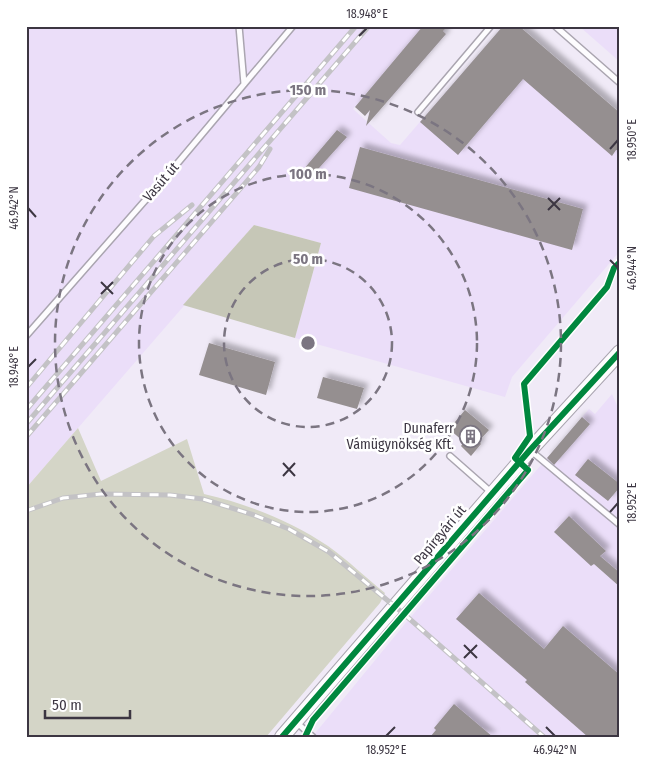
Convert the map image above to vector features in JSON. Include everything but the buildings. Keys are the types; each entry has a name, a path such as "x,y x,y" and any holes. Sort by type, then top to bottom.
{"street":[{"name":"Papírgyári út","path":"282,737 492,493 620,352"}],"lane":[{"path":"239,26 244,84"},
{"name":"Vasút út","path":"26,336 293,26"},
{"path":"418,112 491,26"},
{"path":"555,26 620,83"},
{"path":"524,384 607,287 614,268"},
{"path":"530,450 620,525"},
{"path":"450,456 492,493"},
{"path":"295,722 313,737"}],"shaded area":[{"path":"26,26 448,26 443,31 446,34 389,100 373,86 353,109 391,143 400,145 503,26 620,114 620,251 512,377 505,397 295,338 321,243 254,225 26,488"},
{"path":"579,26 620,26 620,62"},
{"path":"612,394 620,412 620,737 312,737 404,625 589,409 595,414"},
{"path":"78,428 101,481 187,439 204,494 269,514 314,537 335,551 385,593 380,603 266,737 26,737 26,488"}],"green space":[{"path":"254,225 321,243 295,338 183,305"}],"railway":[{"path":"26,410 356,26"},
{"path":"26,424 369,26"},
{"path":"26,437 259,167 270,149"},
{"path":"26,388 154,236 192,205"},
{"path":"26,511 63,498 101,494 170,495 203,499 254,515 289,529 329,552 404,614 544,737"}],"cycle path":[{"path":"305,737 313,720 528,470 515,458 530,436 524,384 607,287 614,268 620,262"},
{"path":"282,737 530,450 620,352"}],"place":[{"name":"Dunaferr Vámügynökség Kft.","path":"470,436"}]}
